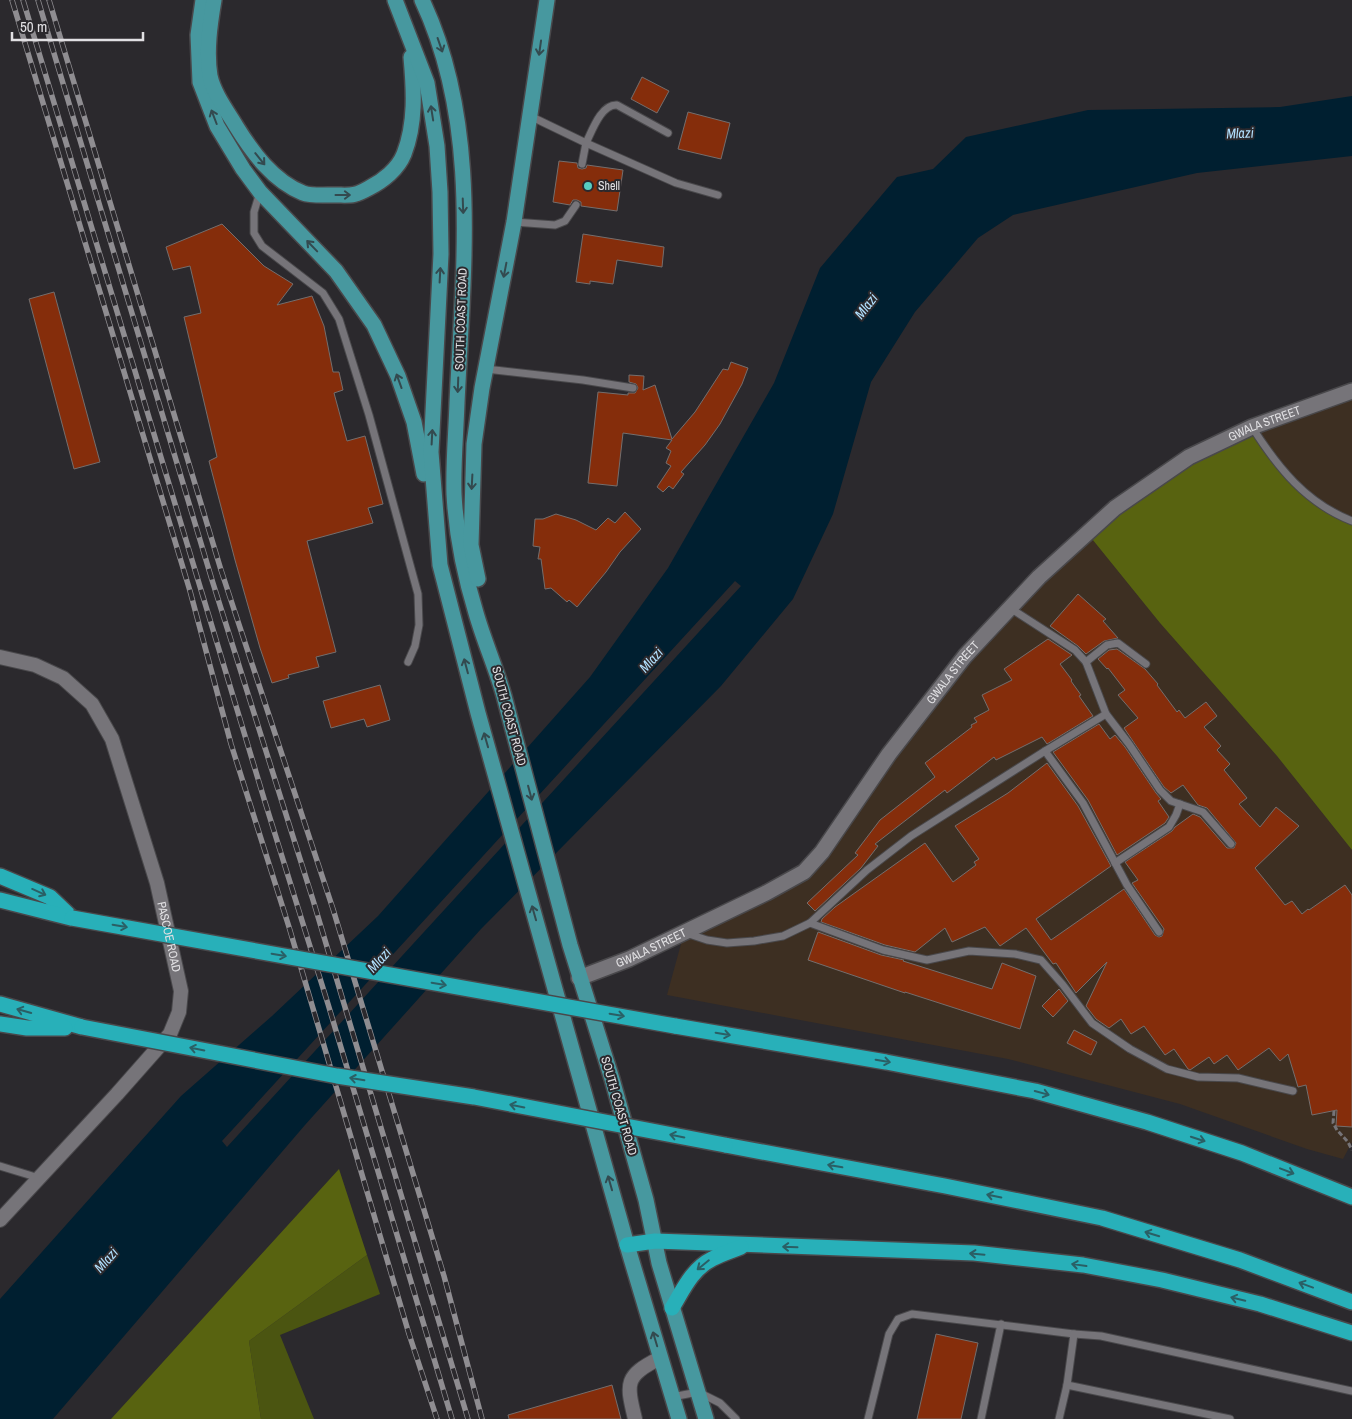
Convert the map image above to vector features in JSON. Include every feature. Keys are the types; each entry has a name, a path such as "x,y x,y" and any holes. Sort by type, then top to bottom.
{"highway":[{"path":"0,876 50,897 72,918"},
{"path":"0,900 72,918 886,1062 1035,1091 1147,1122 1224,1147 1352,1197"},
{"path":"0,1004 82,1027 337,1076 484,1099 945,1186 1102,1218 1240,1260 1352,1302"},
{"path":"0,1024 27,1028 82,1027"},
{"path":"627,1245 655,1241 974,1253 1083,1265 1171,1282 1260,1304 1352,1333"},
{"path":"672,1308 688,1282 699,1269 711,1260 747,1245"}],"main road":[{"path":"203,0 198,35 200,82 217,126 243,169 260,192 336,271 374,325 398,376 414,422 440,564"},
{"path":"214,0 208,56 210,77 218,96 242,136 263,163 280,179 304,193 356,196 384,181 403,156 413,123 414,84 409,34"},
{"name":"SOUTH COAST ROAD","path":"395,0 427,83 437,146 441,254 431,452 440,564 478,713 627,1245 679,1419"},
{"name":"SOUTH COAST ROAD","path":"422,0 429,14 446,64 455,106 462,166 464,233 454,495 462,554 476,614 495,664 504,696 579,978 612,1079 646,1200 659,1263 706,1419"},
{"path":"495,664 492,640 471,545 474,444 514,222 547,0"}],"street":[{"name":"GWALA STREET","path":"579,978 629,959 766,893 804,872 822,852 895,746 965,656 1039,578 1115,508 1189,457 1252,426 1352,391"},
{"name":"PASCOE ROAD","path":"0,657 35,665 63,678 92,704 112,739 157,883 181,991 179,1012 170,1034 0,1220"},
{"path":"635,1419 629,1387 637,1372 660,1358"}],"lane":[{"path":"582,164 586,143 604,109 612,104 668,133"},
{"path":"530,116 676,183 718,195"},
{"path":"260,192 254,212 254,233 262,246 323,293 339,319 348,345 418,594 419,625 415,646 408,662"},
{"path":"514,222 555,225 565,221 576,206"},
{"path":"486,369 583,380 633,388"},
{"path":"1252,426 1264,445 1301,490 1333,513 1352,520"},
{"path":"1010,608 1075,650 1086,662 1106,714 1160,790 1171,801 1203,812 1231,844"},
{"path":"1086,662 1107,645 1118,643 1146,664"},
{"path":"685,932 707,940 727,943 754,942 783,936 810,923 867,870 911,836 1106,714"},
{"path":"1045,751 1083,803 1127,885 1159,932"},
{"path":"1115,863 1169,827 1180,804"},
{"path":"810,923 883,950 927,960 969,951 1015,954 1041,960 1092,1023 1130,1049 1168,1069 1198,1077 1238,1078 1294,1091"},
{"path":"0,1166 39,1178"},
{"path":"868,1419 889,1334 898,1319 912,1314 1101,1336 1352,1391"},
{"path":"981,1419 1001,1324"},
{"path":"1059,1419 1067,1385 1074,1334"},
{"path":"1067,1385 1208,1416 1230,1419"},
{"path":"672,1397 698,1392 720,1403 736,1419"}],"path":[{"path":"1334,1111 1332,1123 1348,1142 1352,1150"}],"shaded area":[{"path":"1352,391 1352,522 1314,502 1251,428"},
{"path":"1088,534 1160,623 1277,756 1352,850 1352,1142 1343,1159 1307,1149 1180,1104 1008,1059 667,995 684,933 805,873 966,656"}],"green space":[{"path":"1251,428 1300,491 1352,522 1352,850 1277,756 1160,623 1088,534 1116,509"},
{"path":"339,1169 367,1255 249,1341 261,1419 111,1419"},
{"path":"367,1255 380,1294 280,1335 314,1419 261,1419 249,1341"}],"water":[{"name":"Mlazi","path":"1352,96 1352,156 1197,173 1013,215 978,238 915,312 871,382 833,514 793,599 721,686 481,929 305,1125 53,1419 0,1419 0,1299 181,1096 272,1016 378,916 590,677 668,568 774,383 820,268 897,177 933,169 966,137 1088,110 1280,107","holes":["735,581 741,586 227,1147 222,1141"]}],"building":[{"path":"642,77 669,91 657,113 631,99"},
{"path":"688,112 730,123 721,159 678,149"},
{"name":"Shell","path":"559,161 577,163 578,168 582,169 586,168 587,165 623,170 617,211 581,206 581,202 577,200 573,200 570,205 553,202"},
{"path":"222,224 264,266 293,284 277,305 312,296 324,326 333,372 339,372 343,390 334,393 347,441 365,436 383,504 368,508 373,523 307,541 336,652 316,657 319,667 288,675 289,678 272,683 235,560 209,461 217,457 184,317 201,313 190,266 173,270 166,247"},
{"path":"583,234 664,247 662,267 617,260 613,284 590,281 590,284 576,282"},
{"path":"54,292 100,462 74,469 29,299"},
{"path":"731,362 748,368 742,384 720,424 705,445 681,472 684,474 673,489 669,486 663,492 657,487 671,466 666,463 671,451 666,448 672,440 623,433 617,486 588,483 598,392 628,395 628,393 635,393 638,388 636,384 629,382 629,375 644,376 643,390 655,385 672,439 695,412 723,369 728,370"},
{"path":"625,512 641,529 620,552 577,607 569,600 567,602 551,588 545,589 541,559 538,559 540,547 533,546 535,519 543,519 556,514 576,520 596,530 608,518 615,523"},
{"path":"1078,594 1106,619 1103,621 1118,638 1104,641 1086,654 1050,626"},
{"path":"1048,639 1072,655 1060,664 1072,680 1081,695 1079,696 1093,716 1047,744 1042,737 996,760 994,757 947,793 945,790 875,844 878,846 861,868 815,911 807,903 858,855 855,853 880,820 935,777 925,763 972,727 971,725 977,722 974,718 989,710 982,695 1012,680 1004,669"},
{"path":"1117,649 1145,669 1177,712 1179,710 1185,718 1206,702 1217,716 1204,727 1221,746 1217,750 1230,764 1224,770 1247,798 1239,804 1260,827 1276,807 1299,826 1255,868 1285,905 1292,901 1302,914 1345,885 1352,895 1352,1127 1336,1126 1337,1110 1312,1115 1306,1085 1298,1087 1288,1054 1280,1061 1269,1048 1238,1070 1227,1055 1214,1064 1209,1057 1190,1070 1174,1049 1165,1055 1144,1026 1131,1034 1121,1019 1109,1028 1096,1019 1086,1006 1107,962 1076,993 1056,963 1053,964 1026,928 1000,946 985,927 952,942 945,928 915,952 885,945 821,922 835,907 925,843 953,882 976,865 974,862 979,859 955,826 1008,793 1047,763 1078,806 1111,866 1036,919 1051,940 1124,889 1155,935 1162,936 1164,929 1132,883 1138,880 1125,862 1172,831 1193,814 1200,817 1227,848 1234,848 1236,843 1207,808 1198,805 1183,785 1171,793 1164,787 1124,728 1138,718 1118,695 1125,690 1108,668 1098,659 1109,650"},
{"path":"380,685 390,720 367,727 364,719 331,728 323,701"},
{"path":"1099,724 1110,739 1115,735 1125,747 1161,799 1158,801 1169,817 1165,823 1117,855 1088,800 1053,752"},
{"path":"818,932 881,955 904,960 992,989 1002,963 1036,976 1020,1029 808,960"},
{"path":"1059,989 1068,1001 1053,1017 1042,1006"},
{"path":"1074,1030 1097,1042 1091,1055 1067,1043"},
{"path":"936,1334 978,1343 961,1419 917,1419"},
{"path":"612,1385 621,1419 509,1419 508,1415"}],"railway":[{"path":"12,0 190,591 231,744 289,927 409,1334 437,1419"},
{"path":"23,0 452,1419"},
{"path":"38,0 212,580 313,900 468,1419"},
{"path":"49,0 221,570 333,909 444,1276 482,1419"}],"place":[{"name":"Shell","path":"588,186"}]}
